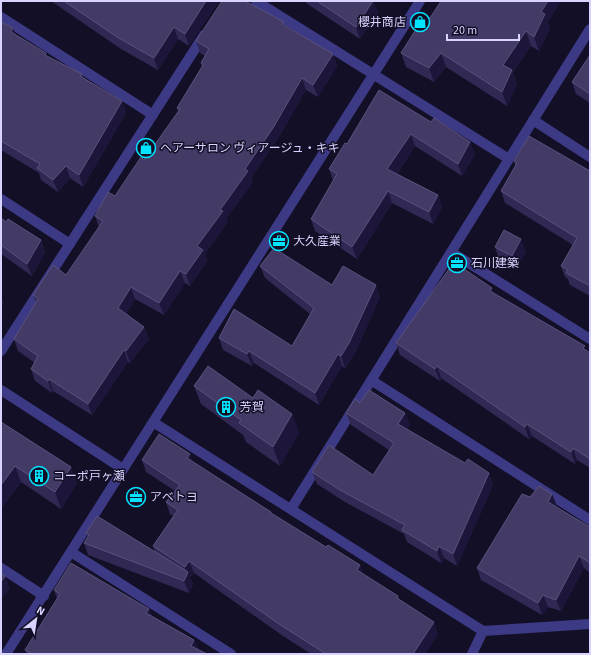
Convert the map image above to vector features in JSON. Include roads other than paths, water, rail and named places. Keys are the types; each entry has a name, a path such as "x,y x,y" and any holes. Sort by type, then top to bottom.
{"street":[{"path":"256,1 509,159"},
{"path":"6,654 420,1"},
{"path":"1,17 153,115"},
{"path":"1,351 209,28"},
{"path":"291,509 590,29"},
{"path":"533,120 590,156"},
{"path":"1,200 70,244"},
{"path":"451,252 590,339"},
{"path":"371,380 590,520"},
{"path":"1,390 123,469"},
{"path":"153,422 483,631 590,624"},
{"path":"71,552 231,654"},
{"path":"1,568 44,596"},
{"path":"472,654 483,631"}],"place":[{"name":"櫻井商店","path":"420,22"},
{"name":"ヘアーサロン ヴィアージュ・キキ","path":"146,148"},
{"name":"大久産業","path":"279,241"},
{"name":"石川建築","path":"457,263"},
{"name":"芳賀","path":"226,407"},
{"name":"コーポ戸ヶ瀬","path":"39,476"},
{"name":"アベトヨ","path":"136,497"}]}
